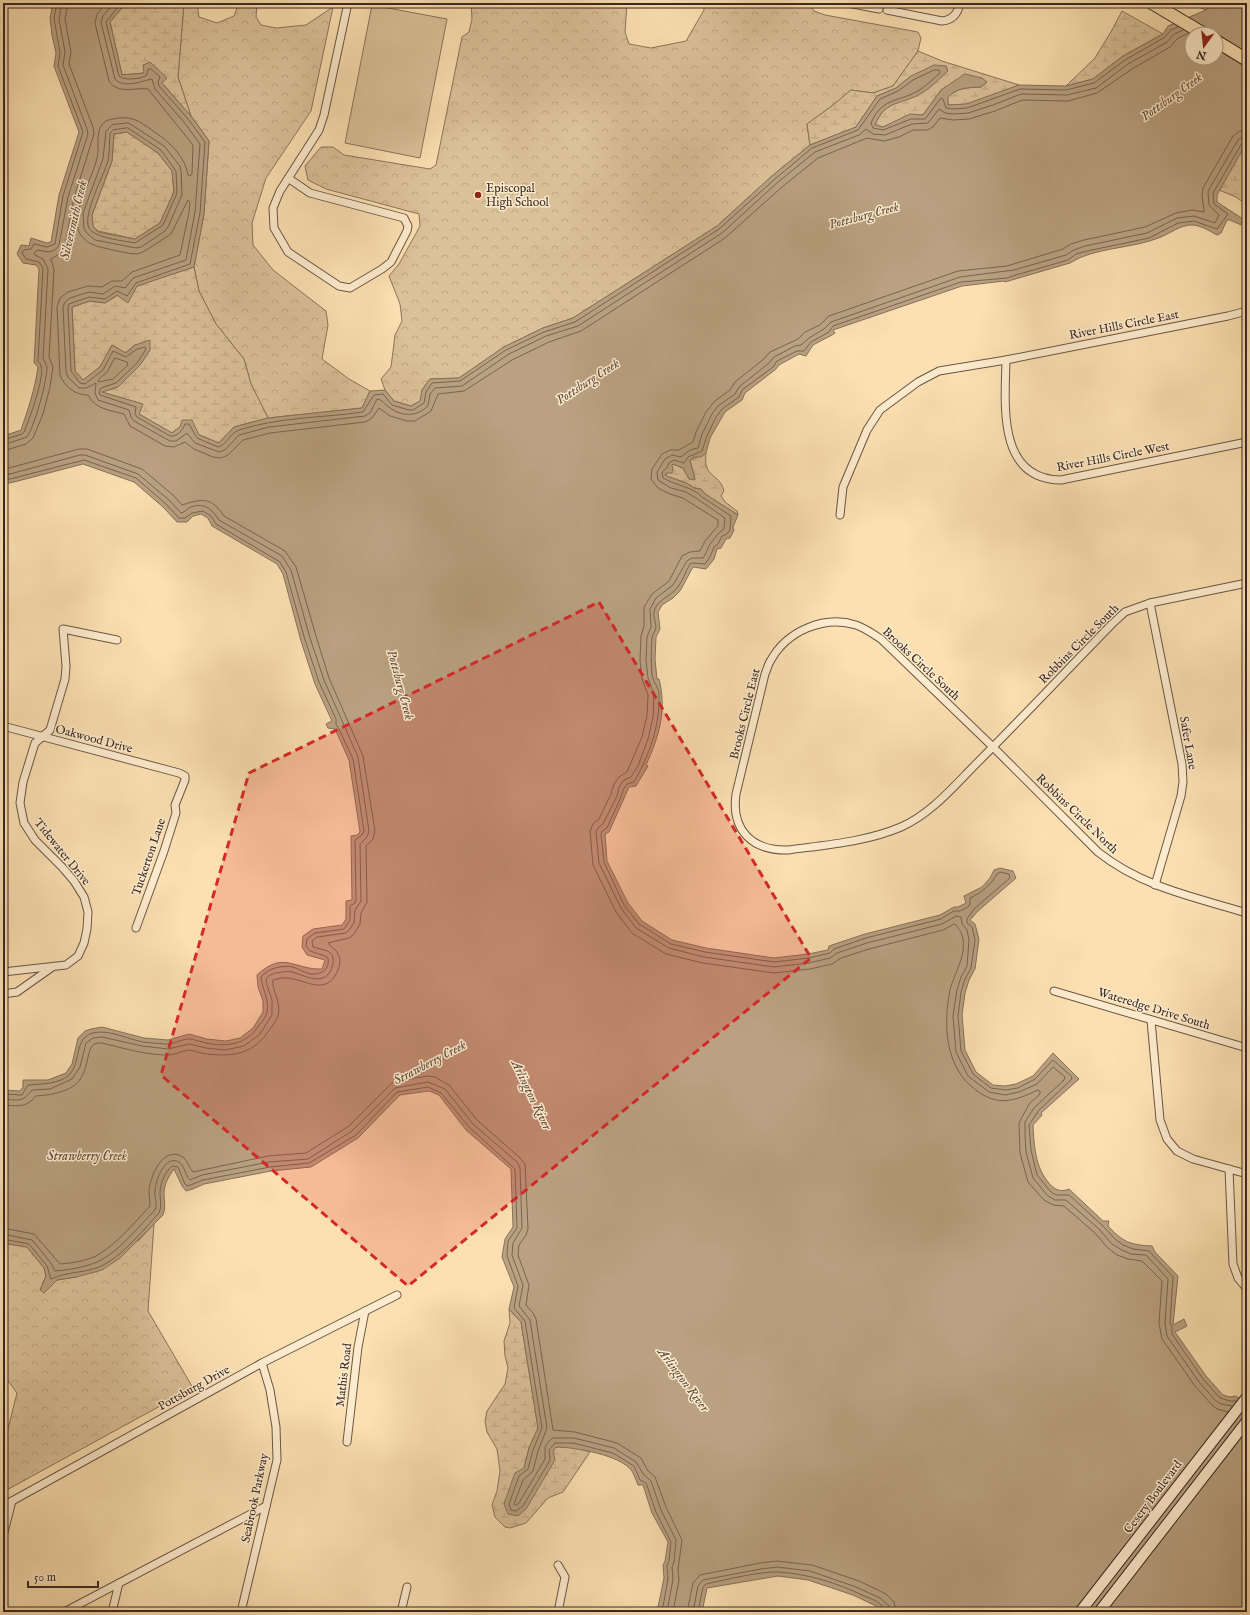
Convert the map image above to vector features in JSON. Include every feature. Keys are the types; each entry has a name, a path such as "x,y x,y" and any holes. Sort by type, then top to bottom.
{"main road":[{"path":"1152,3 1191,26"},
{"path":"1224,46 1247,60"},
{"name":"Cesery Boulevard","path":"1080,1612 1247,1397"},
{"path":"1099,1612 1247,1421"}],"street":[{"path":"288,178 310,192 404,218 408,226 407,232 391,262 382,270 350,288 339,286 288,252 274,228 273,208 280,192 288,178 319,130 323,120 348,3"},
{"path":"848,3 879,9"},
{"path":"887,10 942,21 949,20 955,16 960,3"},
{"name":"River Hills Circle East","path":"840,515 843,487 847,475 867,430 880,410 918,382 939,371 1006,360 1247,311"},
{"name":"River Hills Circle West","path":"1006,360 1004,413 1012,447 1017,458 1024,467 1040,477 1051,480 1061,480 1247,442"},
{"name":"Robbins Circle South","path":"746,836 764,848 788,850 862,839 900,828 916,820 933,807 1125,612 1150,603 1247,583"},
{"name":"Safer Lane","path":"1150,603 1182,764 1183,782 1181,796 1155,885"},
{"name":"Brooks Circle South","path":"822,624 839,622 856,625 881,639 993,747"},
{"name":"Brooks Circle East","path":"746,836 740,828 734,807 765,674 770,660 794,634 808,627 822,624"},
{"name":"Tidewater Drive","path":"3,972 51,968 66,965 78,956 84,943 88,912 84,897 74,881 35,840 24,823 20,803 22,782 35,742 50,730 65,679 66,666 63,629 117,640"},
{"name":"Oakwood Drive","path":"3,726 179,772"},
{"name":"Robbins Circle North","path":"993,747 1098,852 1125,871 1155,885 1247,913"},
{"name":"Tuckerton Lane","path":"136,928 176,813 175,805 185,780 185,776 179,772"},
{"name":"Tidewater Drive","path":"3,994 17,992 51,968"},
{"name":"Wateredge Drive South","path":"1054,991 1247,1048"},
{"path":"1151,1020 1160,1120 1167,1139 1178,1150 1193,1159 1247,1174"},
{"path":"1229,1169 1233,1264 1238,1278 1247,1289"},
{"name":"Pottsburg Drive","path":"3,1506 262,1363 397,1295"},
{"name":"Mathis Road","path":"347,1442 358,1346 365,1311"},
{"name":"Seabrook Parkway","path":"241,1612 277,1460 276,1427 270,1390 262,1363"},
{"path":"3,1536 12,1501"},
{"path":"64,1612 266,1506"},
{"path":"558,1565 565,1577 558,1612"},
{"path":"112,1612 119,1583"},
{"path":"401,1612 407,1587"}],"highlighted area":[{"path":"599,602 811,958 408,1286 161,1075 249,773"}],"green space":[{"path":"126,3 184,3 178,77 191,116 162,83 167,78 144,73 122,75 110,22"},
{"path":"184,3 197,3 199,17 217,23 234,16 239,3 256,3 256,17 261,25 276,28 306,25 333,7 311,111 266,178 252,223 253,245 273,270 326,311 328,325 322,359 349,379 370,391 362,408 268,418 251,384 244,359 216,324 199,291 194,267 204,214 209,141 191,116 178,77"},
{"path":"471,3 627,3 625,32 629,44 651,48 686,41 704,10 704,3 809,3 814,11 825,15 918,32 921,38 918,51 893,86 873,93 851,90 807,124 810,145 773,175 717,226 573,318 543,328 504,347 459,378 430,379 422,390 421,401 411,406 394,401 385,390 381,379 391,367 395,335 402,321 400,304 389,276 399,264 420,226 419,214 326,189 308,180 305,166 321,147 333,147 344,155 430,169 436,165 462,37 469,32 472,19"},
{"path":"1188,3 1215,3 1206,10"},
{"path":"372,5 447,19 420,158 345,143"},
{"path":"1122,11 1163,34 1123,56 1093,79 1066,86 1095,58"},
{"path":"918,51 942,61 1019,85 985,100 957,105 948,105 947,97 959,90 981,87 987,82 941,90 923,115 910,115 883,127 875,125 879,116 884,110 891,105 900,102 911,76 896,88 877,96 856,127 810,145 807,124 851,90 873,93 893,86"},
{"path":"127,132 158,153 172,171 174,192 160,223 135,239 98,231 93,226 92,215 112,161 114,134"},
{"path":"1243,148 1247,150 1247,205 1236,197 1219,190"},
{"path":"194,267 199,291 216,324 244,359 251,384 268,418 234,427 219,443 180,427 172,433 139,414 142,404 101,392 118,387 140,365 150,350 135,345 125,353 112,345 100,367 83,380 75,371 72,307 90,301 105,303 137,286"},
{"path":"706,453 707,467 709,471 722,485 724,491 721,496 725,502 737,511 738,515 704,494 701,489 694,488 665,475 673,470 671,466 673,464 683,468 689,479 695,479 690,460"},
{"path":"154,1224 148,1311 193,1388 3,1492 3,1449 17,1393 3,1374 3,1243 27,1247 44,1268 46,1276 40,1290 57,1280 76,1277 139,1240"},
{"path":"509,1309 521,1322 538,1428 529,1448 524,1468 504,1504 556,1447 572,1447 590,1452 563,1492 548,1498 526,1523 510,1528 505,1527 495,1517 492,1505 497,1491 500,1471 497,1449 487,1432 485,1421 487,1411 505,1384 508,1368 505,1356 504,1341 510,1323"}],"water":[{"path":"53,3 126,3 110,22 122,75 144,73 143,65 150,62 167,78 162,83 191,116 209,141 204,214 194,267 137,286 128,303 117,295 105,303 90,301 72,307 75,371 83,380 100,367 112,345 126,353 135,345 150,340 150,350 140,365 118,387 102,392 143,404 139,414 172,433 180,427 182,420 192,420 199,435 219,443 234,427 268,418 362,408 370,391 385,390 394,401 411,406 420,401 422,390 430,379 459,378 504,347 543,328 573,318 717,226 773,175 810,145 856,127 877,96 896,88 911,76 934,65 946,66 948,71 922,93 889,107 879,117 875,125 883,127 910,114 923,115 941,90 965,74 982,78 987,82 981,87 956,91 948,97 948,105 966,104 1019,85 1066,86 1093,79 1123,56 1163,34 1168,26 1206,10 1215,3 1247,3 1247,142 1217,195 1217,202 1243,219 1241,225 1227,220 1221,233 1217,235 1198,226 1184,226 1150,241 1090,254 1070,263 1005,282 962,286 833,330 835,333 813,345 806,356 799,354 779,365 745,393 742,400 725,412 710,438 706,453 701,457 694,457 690,460 695,480 689,479 683,468 673,464 672,465 672,473 666,473 665,475 694,488 701,489 705,494 738,515 730,538 726,539 721,548 717,549 714,559 706,569 693,567 680,591 673,598 662,605 658,612 660,629 656,637 655,659 657,679 659,679 661,690 662,712 658,734 646,765 648,766 636,786 629,787 609,832 605,834 607,861 628,903 642,921 672,940 706,948 774,958 828,950 829,946 865,934 940,915 954,907 958,907 966,903 964,896 982,887 990,878 994,870 1000,868 1013,871 1016,878 978,911 970,920 975,924 979,939 975,969 969,980 965,993 962,1015 965,1050 976,1072 993,1085 1005,1086 1016,1084 1033,1076 1053,1053 1079,1079 1041,1113 1042,1115 1033,1125 1036,1155 1040,1169 1048,1182 1055,1188 1062,1191 1069,1189 1103,1221 1109,1221 1108,1226 1118,1236 1127,1242 1138,1245 1152,1246 1155,1252 1178,1276 1173,1325 1184,1319 1187,1326 1175,1332 1206,1376 1223,1395 1230,1397 1235,1396 1247,1401 1247,1612 883,1612 876,1606 853,1595 808,1580 778,1576 707,1588 702,1612 657,1612 664,1578 663,1565 668,1542 652,1513 643,1485 638,1485 632,1471 626,1465 618,1460 597,1453 574,1448 556,1447 553,1451 555,1460 526,1509 518,1516 508,1514 504,1504 515,1473 524,1468 529,1448 538,1428 521,1322 509,1309 514,1287 502,1257 505,1239 513,1227 511,1169 466,1130 439,1095 429,1091 400,1095 358,1138 311,1167 271,1171 204,1184 186,1191 174,1169 165,1186 165,1207 163,1215 120,1258 102,1270 57,1280 44,1293 40,1290 46,1276 44,1268 27,1247 3,1243 3,1090 20,1091 23,1087 23,1080 48,1080 66,1073 72,1064 78,1038 85,1031 91,1029 102,1027 144,1038 168,1040 189,1034 207,1039 226,1041 240,1038 253,1028 263,1012 263,1001 258,987 257,975 266,968 282,962 312,969 322,969 325,960 307,955 302,947 303,936 313,929 342,925 346,919 346,901 352,900 351,836 357,835 360,832 349,760 335,729 328,728 326,724 332,721 315,684 301,641 283,574 277,564 212,526 208,518 201,514 193,516 187,522 177,522 163,507 134,482 83,464 10,483 3,482 3,436 21,430 29,407 38,367 34,363 39,269 36,265 23,263 17,254 21,245 29,246 31,238 47,243 51,242 59,195 79,132 54,66 56,53 50,18","holes":["127,132 158,153 172,171 174,192 160,223 135,239 98,232 93,226 92,215 112,161 114,134"]}],"place":[{"name":"Episcopal High School","path":"478,195"}],"water label":[{"name":"Pottsburg Creek","path":"1172,97"},
{"name":"Pottsburg Creek","path":"864,216"},
{"name":"Silversmith Creek","path":"74,220"},
{"name":"Pottsburg Creek","path":"588,382"},
{"name":"Pottsburg Creek","path":"400,685"},
{"name":"Strawberry Creek","path":"430,1063"},
{"name":"Arlington River","path":"531,1095"},
{"name":"Strawberry Creek","path":"87,1156"},
{"name":"Arlington River","path":"683,1380"}]}
